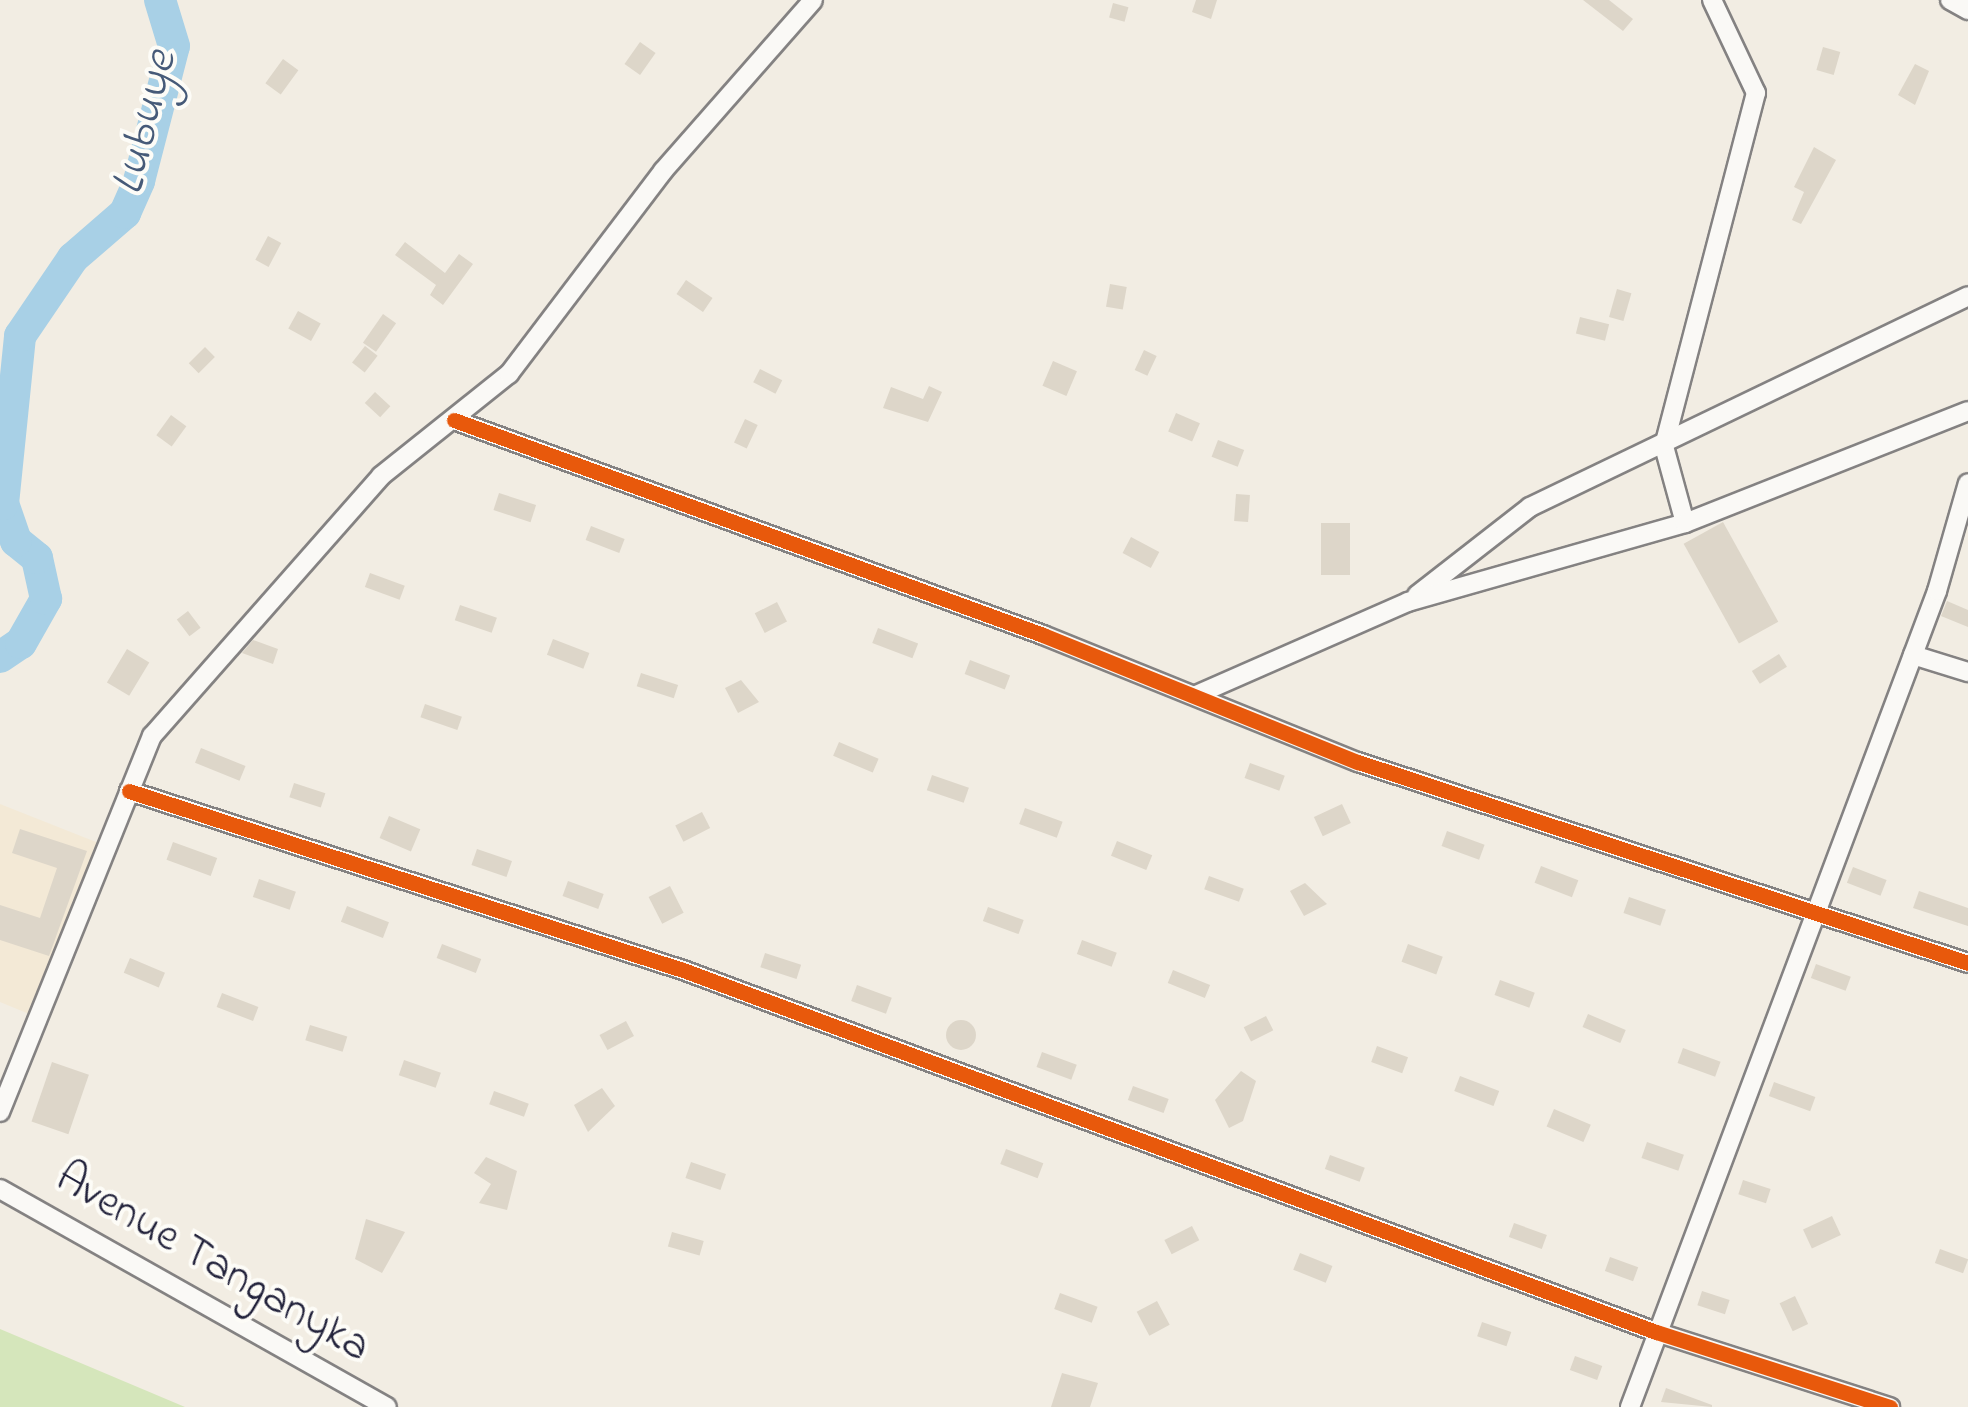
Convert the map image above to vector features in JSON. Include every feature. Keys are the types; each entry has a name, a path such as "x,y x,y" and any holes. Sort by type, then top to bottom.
{"street":[{"path":"0,1112 152,736 218,652 381,476 509,374 630,211 813,0"},
{"path":"1685,522 1664,446 1756,93 1712,0"},
{"path":"1950,0 1968,10"},
{"path":"1408,602 1530,507 1664,446 1968,296"},
{"path":"1196,695 1408,602 1685,522 1968,411"},
{"path":"454,420 1634,859 1812,910 1968,963"},
{"path":"1630,1407 1656,1332 1716,1196 1812,910 1913,655 1968,483"},
{"path":"1913,655 1968,672"},
{"path":"129,792 450,889 870,1036 1656,1332 1890,1407"},
{"name":"Avenue Tanganyka","path":"0,1189 387,1407"}],"shaded area":[{"path":"0,804 101,844 34,1016 0,1002"}],"green space":[{"path":"0,1329 185,1407 0,1407"}],"building":[{"path":"1196,0 1217,0 1211,19 1192,12"},
{"path":"1583,0 1609,0 1633,19 1623,31"},
{"path":"1113,3 1128,7 1125,22 1109,17"},
{"path":"640,42 656,53 640,75 625,64"},
{"path":"1823,47 1840,52 1834,75 1816,70"},
{"path":"283,59 298,70 281,94 265,83"},
{"path":"1915,64 1929,71 1915,105 1898,95"},
{"path":"1814,147 1836,160 1801,224 1792,220 1804,192 1794,187"},
{"path":"268,236 281,243 269,267 255,260"},
{"path":"405,242 445,273 459,254 473,264 443,305 430,295 436,285 395,255"},
{"path":"686,280 713,298 703,312 676,294"},
{"path":"1110,284 1127,287 1123,310 1106,307"},
{"path":"1617,289 1631,293 1623,321 1609,317"},
{"path":"298,311 321,324 311,341 288,328"},
{"path":"383,314 396,323 376,352 363,343"},
{"path":"1580,317 1609,324 1605,341 1576,333"},
{"path":"365,346 378,356 365,372 352,363"},
{"path":"205,347 215,357 199,373 189,363"},
{"path":"1144,350 1157,356 1147,376 1135,370"},
{"path":"1053,361 1077,371 1066,396 1042,386"},
{"path":"760,369 782,380 775,394 753,382"},
{"path":"929,386 942,392 928,422 883,408 891,387 923,399"},
{"path":"375,392 390,406 380,417 365,403"},
{"path":"1176,413 1200,423 1192,442 1168,431"},
{"path":"171,415 186,426 172,446 156,435"},
{"path":"745,419 758,425 747,448 734,443"},
{"path":"1218,440 1244,450 1238,467 1212,457"},
{"path":"499,493 536,505 531,522 493,510"},
{"path":"1236,494 1250,495 1248,522 1234,521"},
{"path":"1723,522 1778,622 1739,644 1684,544"},
{"path":"1321,523 1350,523 1350,575 1321,575"},
{"path":"591,526 625,539 619,553 586,540"},
{"path":"1131,537 1159,552 1151,568 1123,553"},
{"path":"370,573 405,586 400,600 365,587"},
{"path":"1947,601 1968,610 1968,627 1941,616"},
{"path":"777,602 787,622 765,633 755,613"},
{"path":"460,605 497,618 492,633 455,620"},
{"path":"188,611 201,628 189,636 177,619"},
{"path":"878,628 918,643 912,658 872,643"},
{"path":"553,639 589,653 583,669 547,655"},
{"path":"253,640 278,649 273,664 242,653"},
{"path":"127,649 149,662 129,696 107,682"},
{"path":"1779,654 1787,667 1760,684 1752,671"},
{"path":"970,660 1010,675 1005,689 965,674"},
{"path":"641,673 678,685 674,698 637,686"},
{"path":"741,680 759,702 738,713 725,688"},
{"path":"425,704 462,717 457,730 420,717"},
{"path":"839,742 879,759 873,773 833,756"},
{"path":"201,748 246,766 240,781 195,763"},
{"path":"1250,763 1285,776 1279,791 1245,778"},
{"path":"932,775 969,788 964,803 927,790"},
{"path":"294,783 325,793 321,807 289,797"},
{"path":"1342,804 1351,823 1323,836 1314,817"},
{"path":"1025,808 1063,822 1057,838 1019,824"},
{"path":"702,812 710,828 683,842 675,826"},
{"path":"389,816 420,829 411,851 380,838"},
{"path":"20,829 87,851 49,956 0,940 0,905 40,918 57,868 12,853"},
{"path":"1447,831 1485,845 1479,860 1442,846"},
{"path":"1117,841 1152,855 1146,870 1111,856"},
{"path":"173,842 217,858 211,876 167,860"},
{"path":"477,849 512,861 506,877 471,865"},
{"path":"1541,866 1578,880 1572,897 1535,883"},
{"path":"1853,867 1887,880 1881,896 1847,883"},
{"path":"1209,876 1244,889 1239,902 1204,889"},
{"path":"259,879 296,892 290,910 253,897"},
{"path":"568,881 604,894 598,909 563,896"},
{"path":"1305,883 1327,904 1304,916 1290,891"},
{"path":"670,886 684,913 662,924 649,897"},
{"path":"1919,891 1968,908 1968,926 1913,908"},
{"path":"1629,897 1666,910 1660,926 1623,913"},
{"path":"347,906 389,922 383,938 341,922"},
{"path":"988,907 1024,920 1019,934 983,921"},
{"path":"1082,940 1117,953 1112,967 1077,954"},
{"path":"442,944 481,959 476,973 437,958"},
{"path":"1408,944 1443,957 1436,975 1402,962"},
{"path":"765,953 801,965 797,979 760,967"},
{"path":"130,958 165,973 159,988 124,973"},
{"path":"1816,964 1851,977 1846,991 1811,978"},
{"path":"1173,970 1210,985 1205,998 1168,983"},
{"path":"1500,980 1535,993 1529,1008 1495,995"},
{"path":"857,985 892,998 886,1014 851,1001"},
{"path":"222,993 258,1007 253,1021 217,1007"},
{"path":"1588,1014 1626,1030 1620,1043 1583,1027"},
{"path":"1266,1016 1273,1030 1251,1042 1244,1027"},
{"path":"961,1020 972,1024 976,1035 972,1046 961,1050 950,1046 946,1035 950,1024"},
{"path":"626,1021 634,1036 607,1050 600,1035"},
{"path":"310,1025 347,1036 343,1052 305,1040"},
{"path":"1377,1046 1408,1057 1402,1073 1371,1062"},
{"path":"1683,1048 1721,1062 1715,1077 1678,1063"},
{"path":"1042,1052 1077,1065 1071,1080 1037,1067"},
{"path":"404,1060 441,1073 436,1088 399,1075"},
{"path":"52,1062 89,1075 68,1134 31,1122"},
{"path":"1241,1071 1256,1081 1243,1121 1229,1128 1215,1100"},
{"path":"1460,1076 1499,1091 1493,1106 1454,1091"},
{"path":"1774,1082 1815,1097 1810,1111 1769,1096"},
{"path":"1133,1086 1169,1099 1164,1113 1128,1100"},
{"path":"602,1088 615,1106 588,1132 574,1105"},
{"path":"494,1091 529,1104 524,1117 489,1104"},
{"path":"1554,1109 1591,1125 1583,1142 1547,1126"},
{"path":"1647,1142 1684,1155 1678,1171 1641,1158"},
{"path":"1006,1149 1043,1163 1038,1178 1000,1164"},
{"path":"1330,1155 1365,1168 1360,1182 1325,1169"},
{"path":"486,1157 517,1171 507,1210 479,1203 491,1184 474,1173"},
{"path":"691,1162 726,1174 720,1190 685,1178"},
{"path":"1743,1180 1771,1189 1766,1203 1738,1194"},
{"path":"1832,1216 1841,1235 1812,1249 1803,1230"},
{"path":"366,1219 405,1232 382,1273 355,1259"},
{"path":"1514,1223 1547,1235 1542,1249 1509,1237"},
{"path":"1192,1226 1199,1240 1172,1254 1164,1240"},
{"path":"672,1232 704,1241 700,1256 668,1246"},
{"path":"1940,1249 1968,1259 1963,1273 1935,1263"},
{"path":"1300,1253 1332,1266 1326,1283 1293,1270"},
{"path":"1610,1257 1638,1267 1633,1281 1605,1271"},
{"path":"1702,1291 1730,1300 1725,1314 1697,1305"},
{"path":"1060,1293 1098,1307 1092,1323 1054,1309"},
{"path":"1795,1296 1808,1324 1793,1331 1780,1303"},
{"path":"1157,1301 1170,1325 1149,1336 1137,1312"},
{"path":"1482,1322 1511,1332 1506,1346 1477,1336"},
{"path":"1575,1356 1602,1366 1597,1380 1570,1370"},
{"path":"1062,1373 1098,1383 1090,1407 1051,1407"},
{"path":"1666,1388 1712,1405 1712,1407 1661,1402"}],"waterway":[{"name":"Lubuye","path":"0,657 21,643 46,599 37,558 16,541 3,504 20,336 73,258 125,213 139,181 174,46 160,0"}],"cycle path":[{"path":"454,420 1043,635 1358,762 1968,963"},
{"path":"129,791 683,970 1656,1332 1890,1407"}]}
